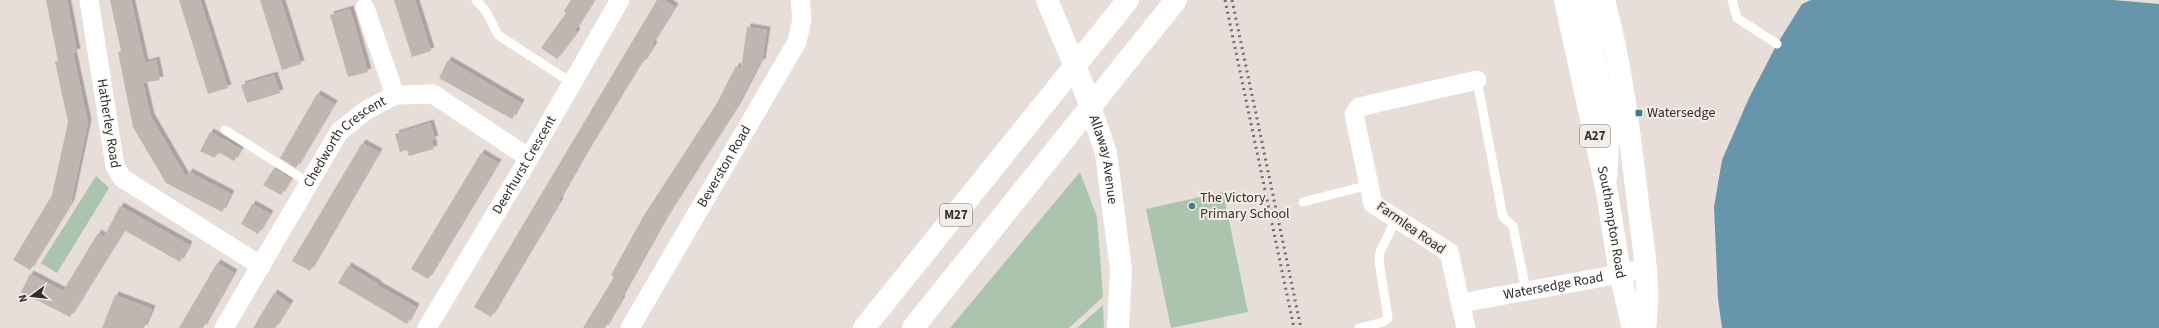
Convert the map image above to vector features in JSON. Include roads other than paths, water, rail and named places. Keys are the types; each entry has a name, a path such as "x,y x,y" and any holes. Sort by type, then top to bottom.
{"main road":[{"name":"Allaway Avenue","path":"1048,0 1082,82 1106,153 1122,270 1118,328"},
{"name":"M27","path":"864,328 1047,103 1128,0"},
{"name":"M27","path":"914,328 1176,0"},
{"name":"Southampton Road","path":"1565,0 1607,192 1620,274 1633,328"},
{"name":"Southampton Road","path":"1604,0 1625,100 1646,268 1647,315 1645,328"}],"street":[{"name":"Hatherley Road","path":"88,0 116,166 122,178 261,266"},
{"name":"Deerhurst Crescent","path":"427,328 529,158 620,0"},
{"name":"Beverston Road","path":"630,328 797,42 802,18 800,0"},
{"path":"1585,0 1600,71 1610,135 1607,192"},
{"path":"365,8 395,95"},
{"name":"Farmlea Road","path":"1466,328 1449,252 1373,204 1354,114 1359,107 1477,80"},
{"name":"Chedworth Crescent","path":"224,328 339,132 365,111 395,95 433,94 529,158"},
{"name":"Watersedge Road","path":"1461,303 1526,292 1646,268"}],"lane":[{"path":"476,0 486,11 498,35 572,83"},
{"path":"1732,0 1737,18 1777,44"},
{"path":"1477,80 1503,217 1513,226 1526,292"},
{"path":"225,130 309,183"},
{"path":"1303,202 1369,185"},
{"path":"1359,328 1383,322 1388,318 1379,261 1380,252 1396,219"}],"water":[{"path":"1811,0 2113,0 2159,4 2159,328 1722,328 1718,299 1714,207 1722,160 1749,98 1777,44 1802,4"}],"railway":[{"path":"1225,0 1294,328"},
{"path":"1232,0 1301,328"}],"place":[{"name":"Watersedge","path":"1639,113"},
{"name":"The Victory Primary School","path":"1192,206"}]}
